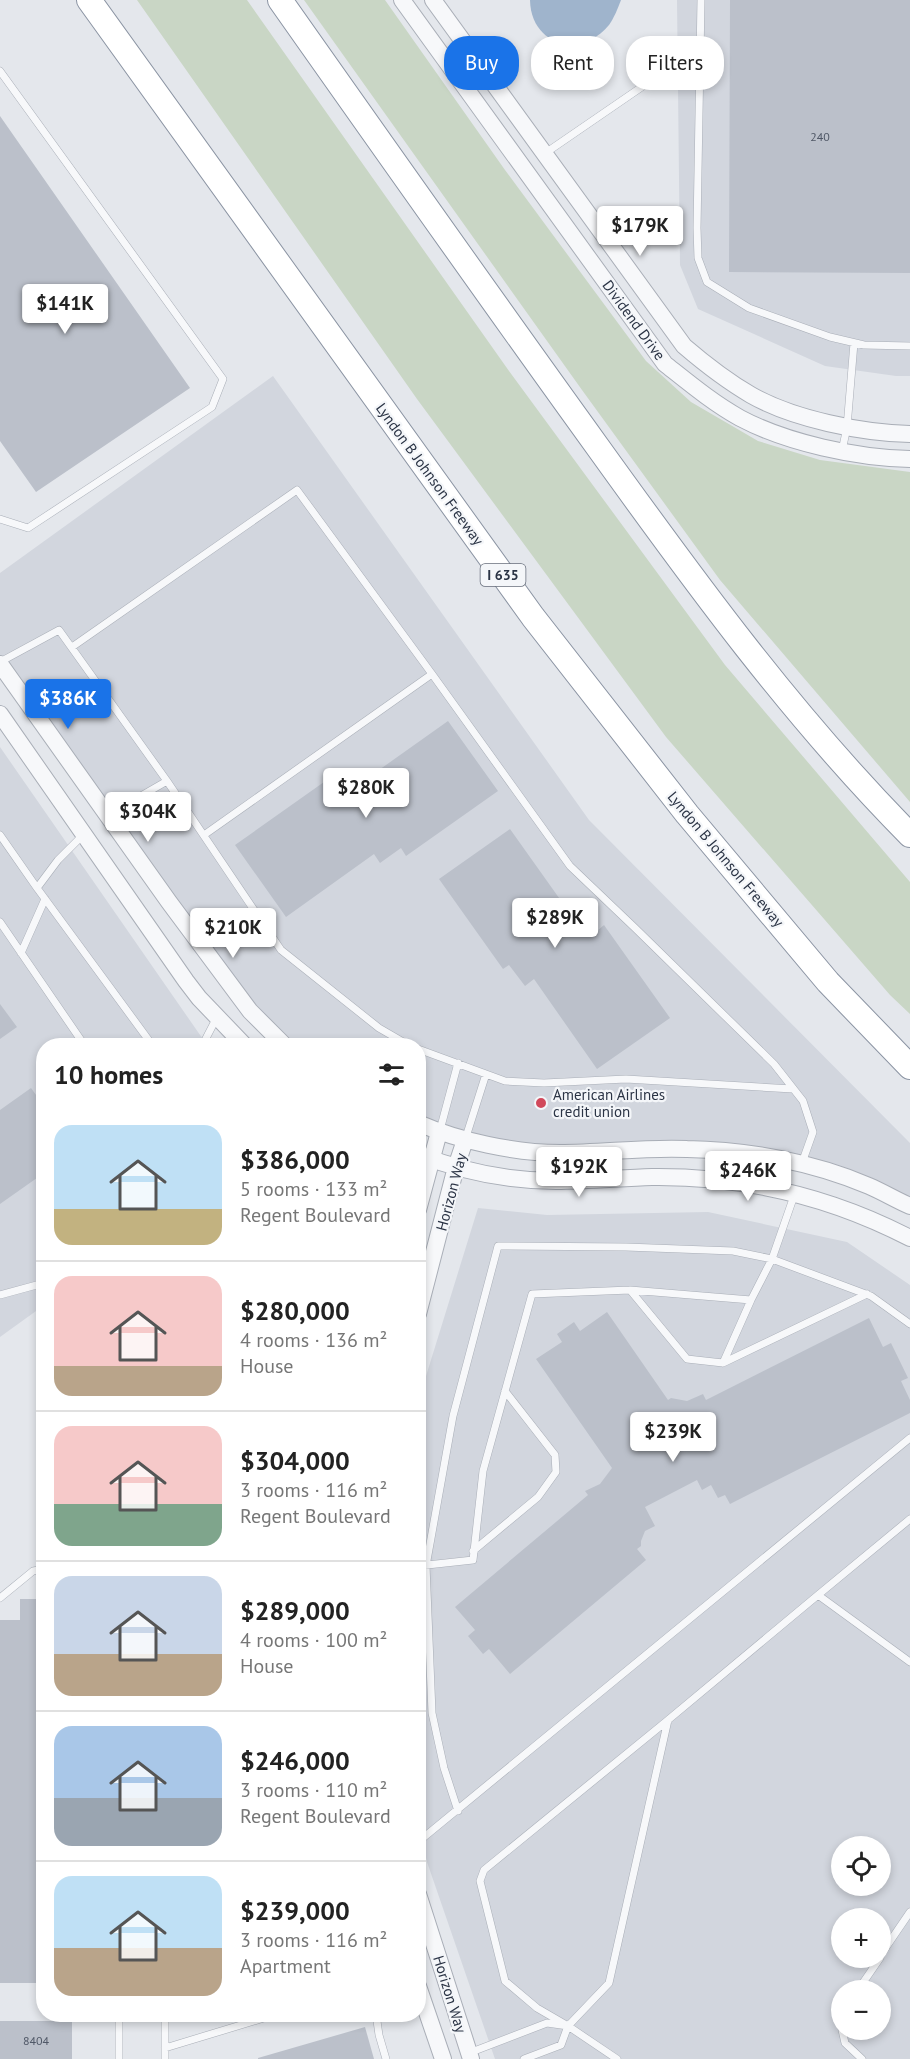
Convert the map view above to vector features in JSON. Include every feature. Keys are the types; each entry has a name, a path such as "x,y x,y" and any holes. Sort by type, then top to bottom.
{"highway":[{"path":"82,0 128,57"},
{"name":"Lyndon B Johnson Freeway","path":"89,0 533,616 687,814 813,964 910,1066"},
{"path":"280,0 564,400 711,601 812,727 869,794 910,835"}],"street":[{"name":"Dividend Drive","path":"402,0 666,364 704,394 740,418 779,434 842,451 910,459"},
{"name":"Dividend Drive","path":"433,0 684,346 718,374 752,396 787,411 866,431 910,434"},
{"path":"524,168 544,154"},
{"path":"0,663 250,1011 277,1038"},
{"path":"0,714 186,981 238,1038"},
{"path":"426,1127 465,1140 542,1152 647,1148 691,1149 753,1155 826,1171 869,1186 910,1206"},
{"name":"Horizon Way","path":"426,1157 439,1132"},
{"name":"Horizon Way","path":"426,1283 465,1140"},
{"path":"426,1157 456,1167 527,1180 565,1181 651,1177 707,1179 795,1193 843,1208 910,1238"},
{"name":"Horizon Way","path":"426,1921 467,2057"},
{"name":"Horizon Way","path":"426,2009 443,2059"}],"lane":[{"path":"700,36 701,0"},
{"path":"0,71 223,379 212,407 28,528 0,519"},
{"path":"544,154 637,90"},
{"path":"700,90 697,228 699,258 707,282 749,308 830,337 864,345 910,346"},
{"path":"842,451 847,427 854,343"},
{"path":"72,648 297,490 570,866 774,1064 803,1101 813,1132 802,1164"},
{"path":"0,663 59,630 167,781 281,950 379,1028 396,1038"},
{"path":"204,835 432,674"},
{"path":"108,816 167,781"},
{"path":"37,888 58,860 84,834"},
{"path":"0,835 147,1038"},
{"path":"21,953 45,899"},
{"path":"0,922 79,1038"},
{"path":"206,1038 218,1017"},
{"path":"426,1052 505,1081 544,1083 626,1080 793,1089"},
{"path":"439,1132 458,1064"},
{"path":"465,1140 486,1074"},
{"path":"723,1363 772,1259 795,1193"},
{"path":"426,1547 453,1416 498,1246 626,1246 733,1251 772,1259 867,1294 910,1324"},
{"path":"0,1296 36,1285"},
{"path":"630,1290 687,1359 723,1363 867,1294"},
{"path":"426,1566 472,1560 483,1471 532,1294 630,1290 751,1300"},
{"path":"474,1551 538,1497 556,1472 555,1455 505,1391"},
{"path":"426,1836 910,1438"},
{"path":"618,2059 537,2008 505,1982 480,1881 484,1870 910,1519"},
{"path":"0,1598 36,1570"},
{"path":"818,1595 910,1662"},
{"path":"426,1625 432,1713 444,1768 458,1811"},
{"path":"524,2059 561,2045 568,2026 609,1983 668,1720"},
{"path":"891,1940 910,1912"},
{"path":"119,2022 119,2059"},
{"path":"165,2022 165,2059"},
{"path":"165,2048 251,2022"},
{"path":"377,2022 386,2059"},
{"path":"467,2057 547,2023 568,2026"},
{"path":"844,2040 862,2059"}],"shaded area":[{"path":"677,0 910,0 910,376 825,366 698,309 680,265 678,90 724,90 724,36 677,36"},
{"path":"273,376 589,820 910,1143 910,1206 784,1160 561,1153 426,1124 426,1038 280,1038 0,664 0,573"},
{"path":"0,747 202,1038 36,1038 36,1311 0,1337"},
{"path":"478,1208 547,1215 708,1212 847,1242 910,1285 910,2059 495,2059 426,1858 426,1376"}],"green space":[{"path":"137,0 247,0 509,371 725,665 910,882 910,1014 890,995 666,737 417,399"},
{"path":"304,0 385,0 444,84 444,90 449,90 646,361 691,402 758,441 820,460 910,472 910,802 720,580"}],"water":[{"path":"530,0 621,0 609,25 596,36 547,36 539,28 533,16"}],"building":[{"path":"730,0 910,0 910,273 729,272"},
{"path":"0,116 190,388 36,492 0,441"},
{"path":"448,721 498,791 406,856 401,848 380,863 374,854 286,917 235,845 324,782 330,791 349,778 355,787"},
{"path":"510,829 574,919 584,912 597,931 604,925 670,1018 597,1069 534,979 525,986 509,965 503,969 439,879"},
{"path":"0,1004 17,1027 0,1039"},
{"path":"31,1088 36,1095 36,1179 0,1204 0,1110"},
{"path":"607,1312 668,1400 671,1398 687,1401 703,1394 706,1400 869,1318 883,1347 891,1343 908,1378 901,1381 910,1400 910,1413 730,1504 725,1495 718,1498 711,1485 702,1490 697,1480 645,1507 655,1526 645,1531 641,1546 637,1549 646,1560 510,1674 489,1649 483,1654 468,1636 475,1630 455,1607 588,1495 585,1491 600,1484 612,1468 536,1359 562,1342 557,1334 574,1322 580,1331"},
{"path":"20,1599 36,1599 36,1983 0,1983 0,1620 20,1620"},
{"path":"0,2021 72,2022 72,2059 0,2059"},
{"path":"365,2027 374,2059 258,2059 258,2058"}],"place":[{"name":"American Airlines credit union","path":"541,1103"}]}
